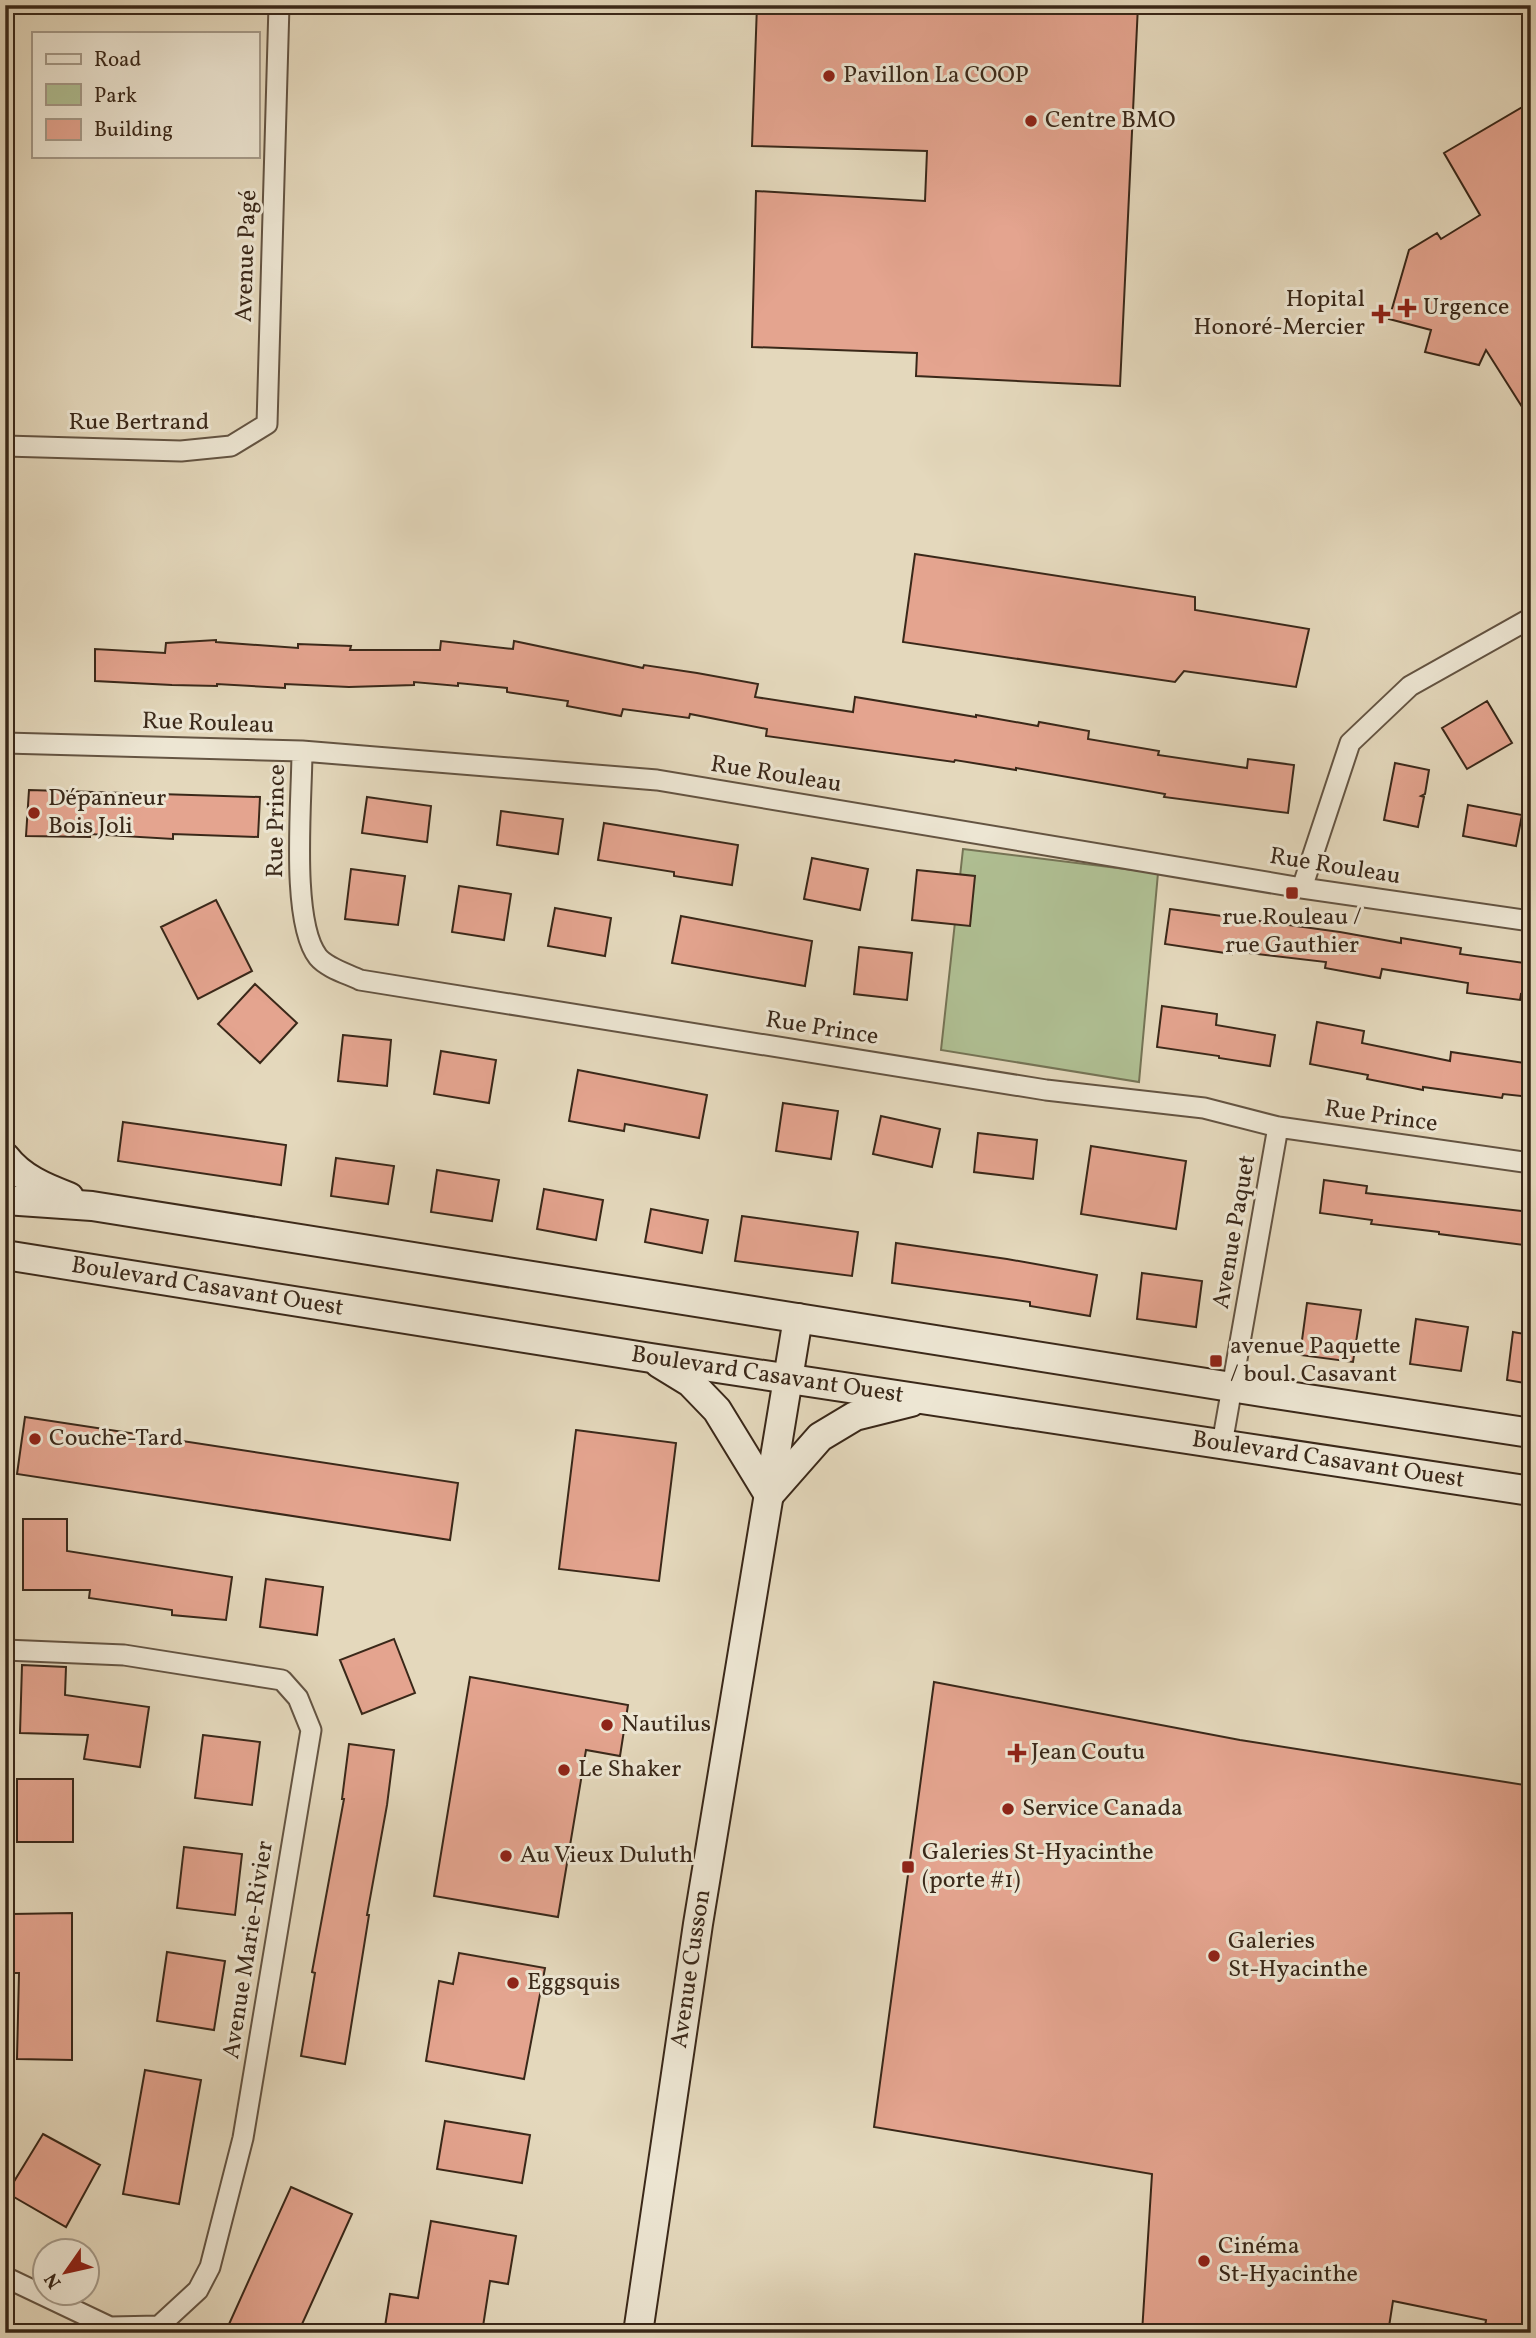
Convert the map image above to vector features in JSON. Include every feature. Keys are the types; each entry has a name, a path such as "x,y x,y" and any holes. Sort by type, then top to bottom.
{"street":[{"name":"Avenue Pagé","path":"267,424 279,5"},
{"name":"Rue Bertrand","path":"5,446 181,451 231,446 267,424"},
{"path":"1302,888 1350,743 1410,686 1531,618"},
{"name":"Rue Rouleau","path":"5,743 302,751 657,780 1302,888 1531,922"},
{"name":"Rue Prince","path":"302,751 300,892 308,940 320,960 360,980 1046,1090 1205,1108 1278,1127 1531,1163"},
{"name":"Avenue Paquet","path":"1222,1444 1278,1127"},
{"path":"5,1157 13,1167 41,1187 92,1206"},
{"path":"5,1200 92,1206 1531,1433"},
{"name":"Boulevard Casavant Ouest","path":"5,1255 1531,1491"},
{"name":"Avenue Cusson","path":"638,2333 698,1924 798,1318"},
{"path":"651,1357 690,1382 717,1410 769,1495 820,1437 855,1416 924,1399"},
{"name":"Avenue Marie-Rivier","path":"5,1650 124,1655 282,1680 298,1698 311,1730 243,2138 210,2267 198,2290 159,2326 110,2327 5,2277"}],"green space":[{"path":"963,849 1158,873 1139,1082 941,1050"}],"building":[{"name":"Centre BMO","path":"757,5 1138,5 1120,386 916,376 917,353 752,347 756,191 925,201 927,151 752,146"},
{"name":"Hopital Honoré-Mercier","path":"1531,102 1531,421 1486,350 1479,365 1425,352 1431,330 1389,319 1409,250 1437,233 1441,239 1480,215 1444,153"},
{"path":"915,554 1195,597 1195,610 1309,629 1296,687 1184,671 1175,682 903,642"},
{"path":"216,640 298,648 298,644 351,646 350,650 440,650 441,641 513,649 514,641 643,668 644,665 758,684 755,697 853,712 855,697 1038,726 1039,722 1089,731 1088,739 1159,751 1158,755 1247,768 1248,759 1294,765 1288,813 1164,797 1165,794 1016,768 766,736 767,729 690,714 689,718 623,709 621,716 567,706 568,701 507,692 507,688 414,682 414,685 349,687 285,684 285,688 95,681 95,649 165,653 166,643"},
{"path":"1487,701 1512,743 1467,769 1442,728"},
{"path":"1395,763 1429,770 1425,794 1421,796 1424,797 1418,827 1384,820"},
{"path":"29,790 260,797 258,837 173,834 173,839 90,834 90,837 26,836"},
{"path":"367,797 431,806 427,842 362,833"},
{"path":"1468,805 1522,815 1516,846 1463,836"},
{"path":"501,811 563,819 558,854 497,845"},
{"path":"604,823 738,845 732,885 674,876 674,872 598,860"},
{"path":"812,858 868,869 860,910 804,899"},
{"path":"351,869 405,876 398,925 345,919"},
{"path":"917,870 975,876 970,926 912,920"},
{"path":"459,886 511,894 504,940 452,932"},
{"path":"216,900 252,971 198,999 161,927"},
{"path":"555,908 611,918 605,956 548,946"},
{"path":"1170,909 1401,943 1401,938 1461,948 1460,954 1531,964 1531,996 1521,994 1520,1000 1467,993 1468,983 1382,969 1380,978 1325,968 1326,962 1232,951 1232,954 1165,944"},
{"path":"681,916 812,941 805,986 672,963"},
{"path":"859,947 912,953 907,1000 854,994"},
{"path":"255,984 297,1023 260,1063 218,1024"},
{"path":"1162,1006 1217,1014 1216,1025 1275,1035 1270,1066 1157,1047"},
{"path":"1317,1022 1364,1031 1362,1043 1450,1061 1451,1052 1531,1064 1531,1097 1503,1094 1502,1098 1423,1087 1423,1090 1367,1079 1368,1075 1310,1064"},
{"path":"343,1035 391,1040 387,1086 338,1081"},
{"path":"441,1051 496,1060 489,1103 434,1094"},
{"path":"578,1070 707,1095 699,1138 625,1124 624,1131 569,1121"},
{"path":"783,1103 838,1111 831,1159 776,1151"},
{"path":"881,1116 940,1129 932,1167 873,1154"},
{"path":"123,1122 286,1145 281,1185 118,1161"},
{"path":"978,1133 1037,1140 1033,1179 974,1172"},
{"path":"1091,1146 1186,1161 1176,1229 1081,1214"},
{"path":"336,1158 394,1166 388,1204 331,1196"},
{"path":"437,1170 499,1180 492,1221 431,1212"},
{"path":"1324,1180 1367,1186 1366,1193 1531,1212 1531,1246 1371,1224 1372,1220 1320,1213"},
{"path":"544,1189 603,1200 596,1240 537,1229"},
{"path":"651,1209 708,1220 702,1253 645,1242"},
{"path":"742,1216 858,1232 852,1276 735,1261"},
{"path":"896,1243 1097,1275 1090,1316 1030,1306 1030,1302 892,1283"},
{"path":"1142,1273 1202,1281 1196,1327 1137,1319"},
{"path":"1307,1303 1361,1310 1353,1362 1300,1355"},
{"path":"1416,1319 1468,1327 1461,1371 1410,1364"},
{"path":"1513,1332 1531,1335 1531,1384 1507,1380"},
{"path":"25,1417 458,1483 450,1540 17,1474"},
{"path":"576,1430 676,1443 659,1581 559,1569"},
{"path":"23,1519 67,1519 67,1551 232,1577 226,1620 172,1615 172,1610 89,1598 90,1590 23,1590"},
{"path":"266,1579 323,1587 317,1635 260,1627"},
{"path":"394,1639 415,1693 362,1714 340,1660"},
{"path":"22,1665 66,1667 65,1695 149,1707 140,1767 84,1759 88,1735 20,1733"},
{"path":"470,1677 628,1705 620,1756 586,1750 558,1917 434,1896"},
{"name":"Galeries St-Hyacinthe","path":"934,1682 1240,1740 1531,1786 1531,2333 1484,2333 1486,2320 1393,2301 1388,2333 1142,2333 1152,2174 874,2127"},
{"path":"203,1735 260,1742 252,1805 195,1798"},
{"path":"349,1744 394,1750 345,2064 301,2056 315,1973 312,1972 344,1799"},
{"path":"17,1779 73,1779 73,1842 17,1842"},
{"path":"184,1847 242,1854 235,1915 177,1908"},
{"path":"72,1913 72,2060 17,2059 19,1973 12,1973 12,1914"},
{"path":"167,1952 225,1961 214,2030 157,2021"},
{"path":"459,1953 545,1968 524,2079 426,2061 439,1981 453,1984"},
{"path":"145,2070 201,2080 179,2204 123,2194"},
{"path":"445,2121 530,2135 522,2183 437,2169"},
{"path":"43,2134 100,2165 66,2227 7,2193"},
{"path":"291,2187 352,2214 298,2333 225,2333"},
{"path":"431,2221 516,2236 508,2284 490,2281 482,2333 384,2333 390,2294 418,2298"}],"place":[{"name":"Pavillon La COOP","path":"829,76"},
{"name":"Centre BMO","path":"1031,121"},
{"name":"Urgence","path":"1407,308"},
{"name":"Hopital Honoré-Mercier","path":"1381,314"},
{"name":"Dépanneur Bois Joli","path":"34,813"},
{"name":"rue Rouleau / rue Gauthier","path":"1292,893"},
{"name":"avenue Paquette / boul. Casavant","path":"1216,1361"},
{"name":"Couche-Tard","path":"35,1439"},
{"name":"Nautilus","path":"607,1725"},
{"name":"Jean Coutu","path":"1017,1753"},
{"name":"Le Shaker","path":"564,1770"},
{"name":"Service Canada","path":"1008,1809"},
{"name":"Au Vieux Duluth","path":"506,1856"},
{"name":"Galeries St-Hyacinthe (porte #1)","path":"908,1867"},
{"name":"Galeries St-Hyacinthe","path":"1214,1956"},
{"name":"Eggsquis","path":"513,1983"},
{"name":"Cinéma St-Hyacinthe","path":"1204,2261"}]}
